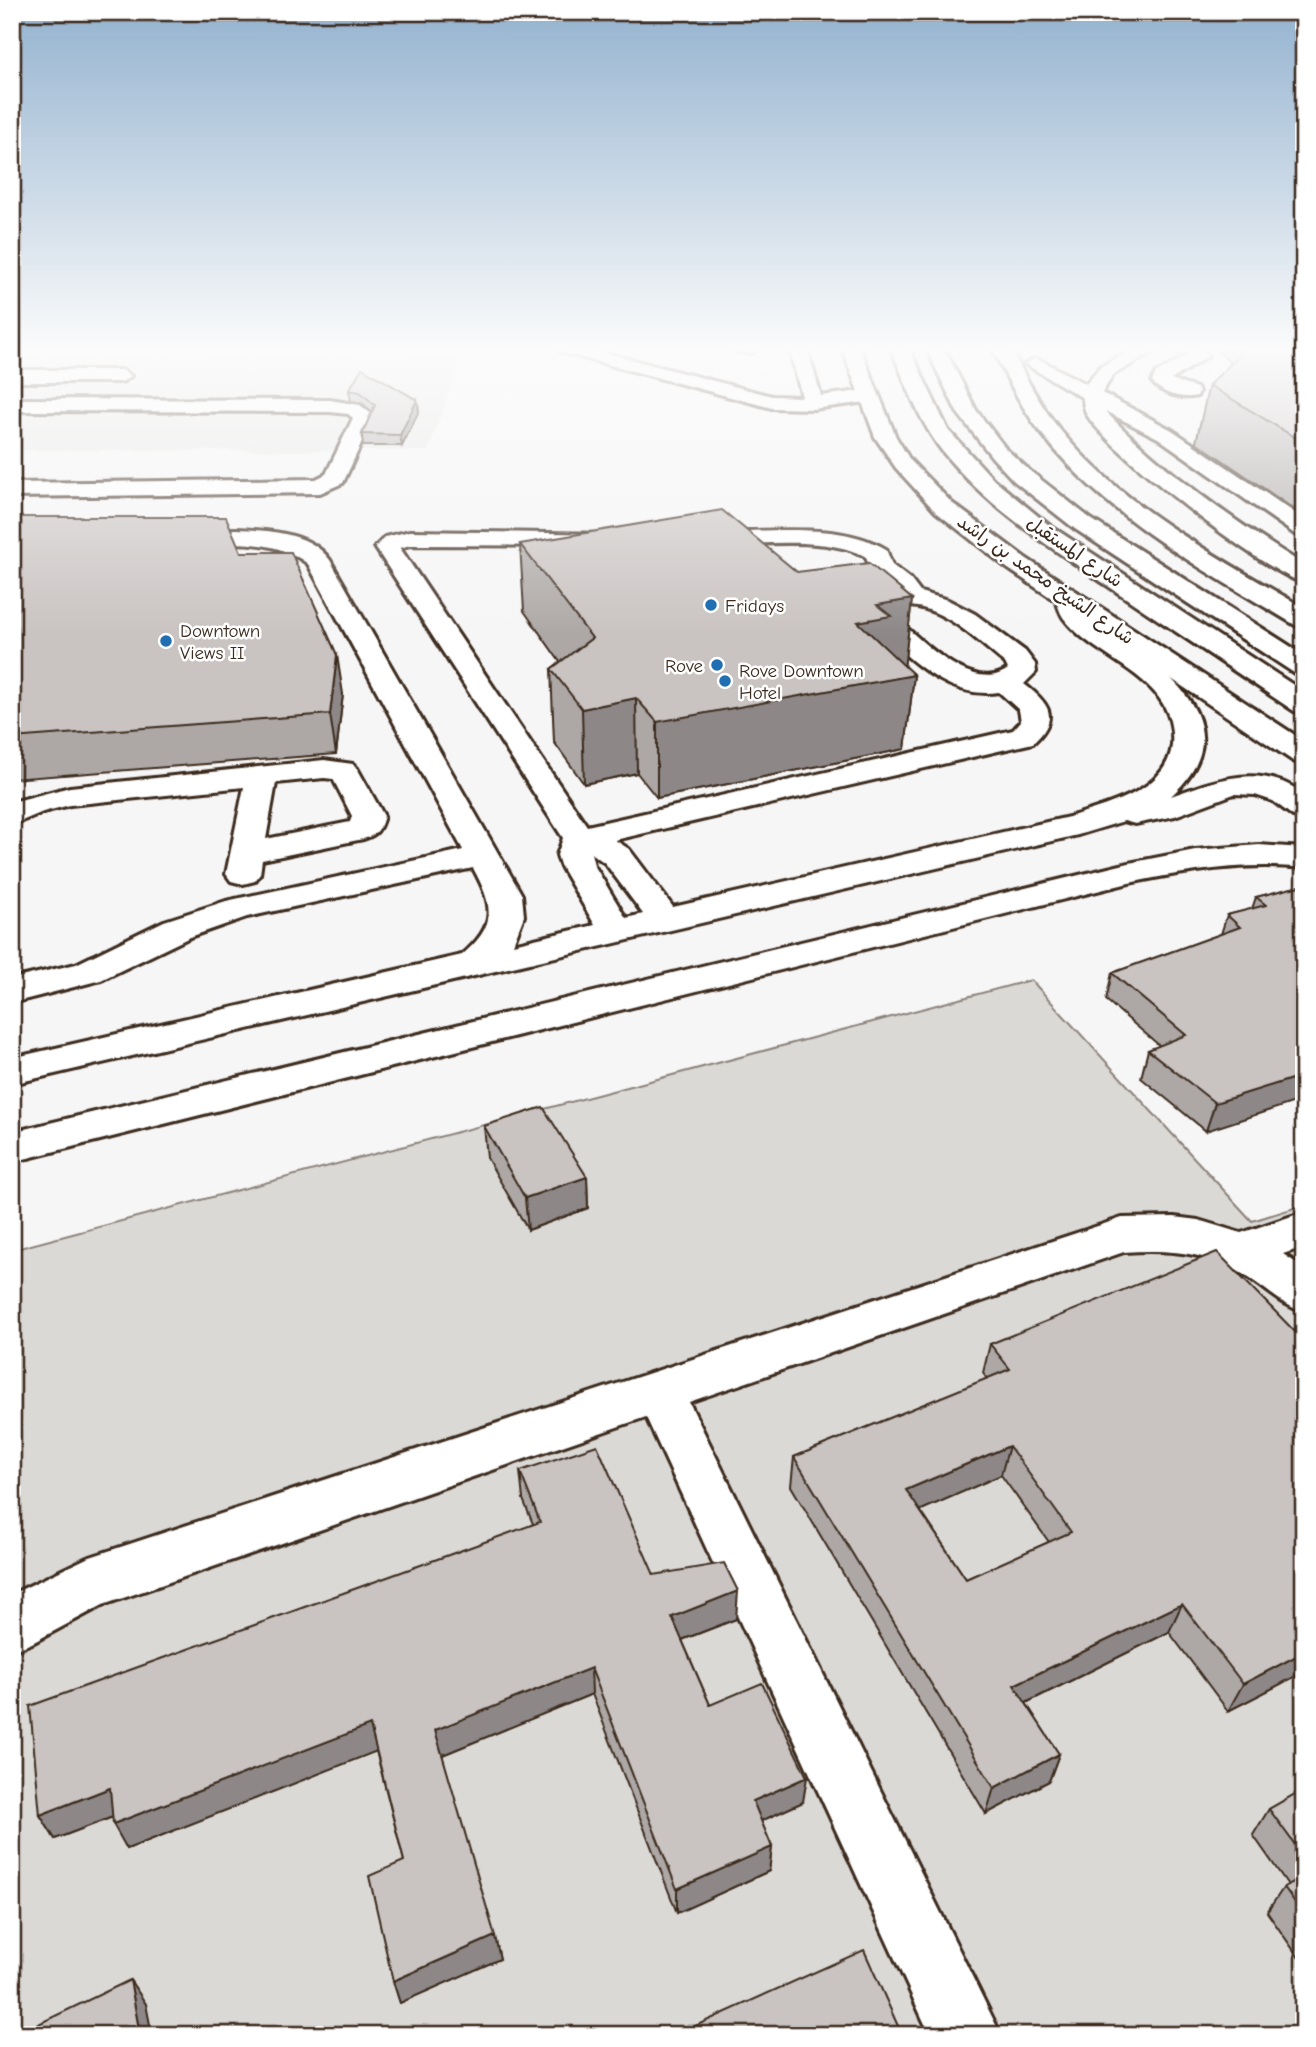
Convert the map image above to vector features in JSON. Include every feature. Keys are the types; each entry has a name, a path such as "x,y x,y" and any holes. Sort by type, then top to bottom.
{"main road":[{"path":"12,490 320,486 335,478 351,444"},
{"name":"شارع الشيخ محمد بن راشد","path":"891,444 902,463 939,502 993,546 1304,755"},
{"name":"شارع المستقبل","path":"948,444 998,495 1041,530 1304,705"},
{"name":"شارع المستقبل","path":"992,444 1022,475 1083,524 1304,667"},
{"path":"1062,444 1120,498 1178,541 1304,619"},
{"path":"1128,444 1214,515 1304,576"},
{"path":"1179,444 1304,530"},
{"path":"151,538 262,538 298,546 318,560 505,895 508,921 493,947 474,964"},
{"path":"626,539 410,538 393,542 387,547 579,838 607,848 617,856 664,919"},
{"path":"681,539 832,540 861,543 878,554 880,567 903,585 909,598"},
{"path":"1068,597 1075,616 1084,625 1151,674 1172,695 1185,717 1189,740 1183,763 1166,784 1140,803 1078,825"},
{"path":"909,598 924,599 948,608 1015,657 1021,664 1022,671 1015,678 1004,682 980,684 957,679 876,615 878,608 884,603 909,598"},
{"path":"579,838 1023,737 1032,730 1037,721 1036,713 1031,704 1004,682"},
{"path":"12,816 32,805 70,796 324,769 342,771 368,816 364,828 351,832 247,853"},
{"path":"237,908 261,775"},
{"path":"12,1071 664,919 1078,825 1164,809 1231,785 1258,786 1284,793 1304,809"},
{"path":"1129,873 1219,844 1282,838 1304,828"},
{"path":"579,838 574,856 576,865 616,931"},
{"path":"12,1147 1204,856 1250,854 1304,858"},
{"path":"12,991 88,972 177,929 237,908 482,856"},
{"path":"1241,1251 1304,1229"},
{"path":"12,1624 87,1584 1122,1235 1161,1232 1201,1237 1241,1251 1276,1270 1304,1294"},
{"path":"659,1391 966,2035"}],"shaded area":[{"path":"12,444 431,444 428,451 12,450"},
{"path":"1031,980 1252,1221 1304,1205 1304,2035 12,2035 12,1250"}],"building":[{"path":"722,510 797,572 869,563 912,599 877,605 891,616 858,622 914,675 657,722 636,698 582,709 551,669 592,638 520,544"},
{"name":"Downtown Views II","path":"12,517 226,517 241,552 291,552 337,655 330,714 12,738"},
{"path":"1304,885 1304,1075 1215,1103 1148,1050 1186,1035 1112,973 1240,927 1227,915 1266,905 1256,897"},
{"path":"543,1107 587,1177 525,1198 484,1126"},
{"path":"1217,1252 1304,1341 1304,1652 1243,1684 1182,1604 1014,1685 1059,1754 994,1788 794,1457 1010,1369 990,1344","holes":["1009,1446 1071,1532 966,1579 906,1490"]},
{"path":"597,1445 654,1575 724,1563 738,1591 672,1617 710,1705 762,1683 807,1777 753,1801 772,1847 677,1889 591,1668 435,1730 495,1936 393,1981 369,1876 404,1861 370,1725 113,1824 110,1788 40,1815 30,1706 540,1522 520,1471"},
{"path":"1304,1789 1304,1857 1269,1809"},
{"path":"1304,1876 1304,1915 1284,1887"},
{"path":"864,1950 902,2035 698,2035 695,2026"},
{"path":"130,1980 140,2035 31,2035 30,2028"}],"place":[{"name":"Fridays","path":"711,605"},
{"name":"Downtown Views II","path":"166,641"},
{"name":"Rove","path":"717,665"},
{"name":"Rove Downtown Hotel","path":"725,681"}]}
